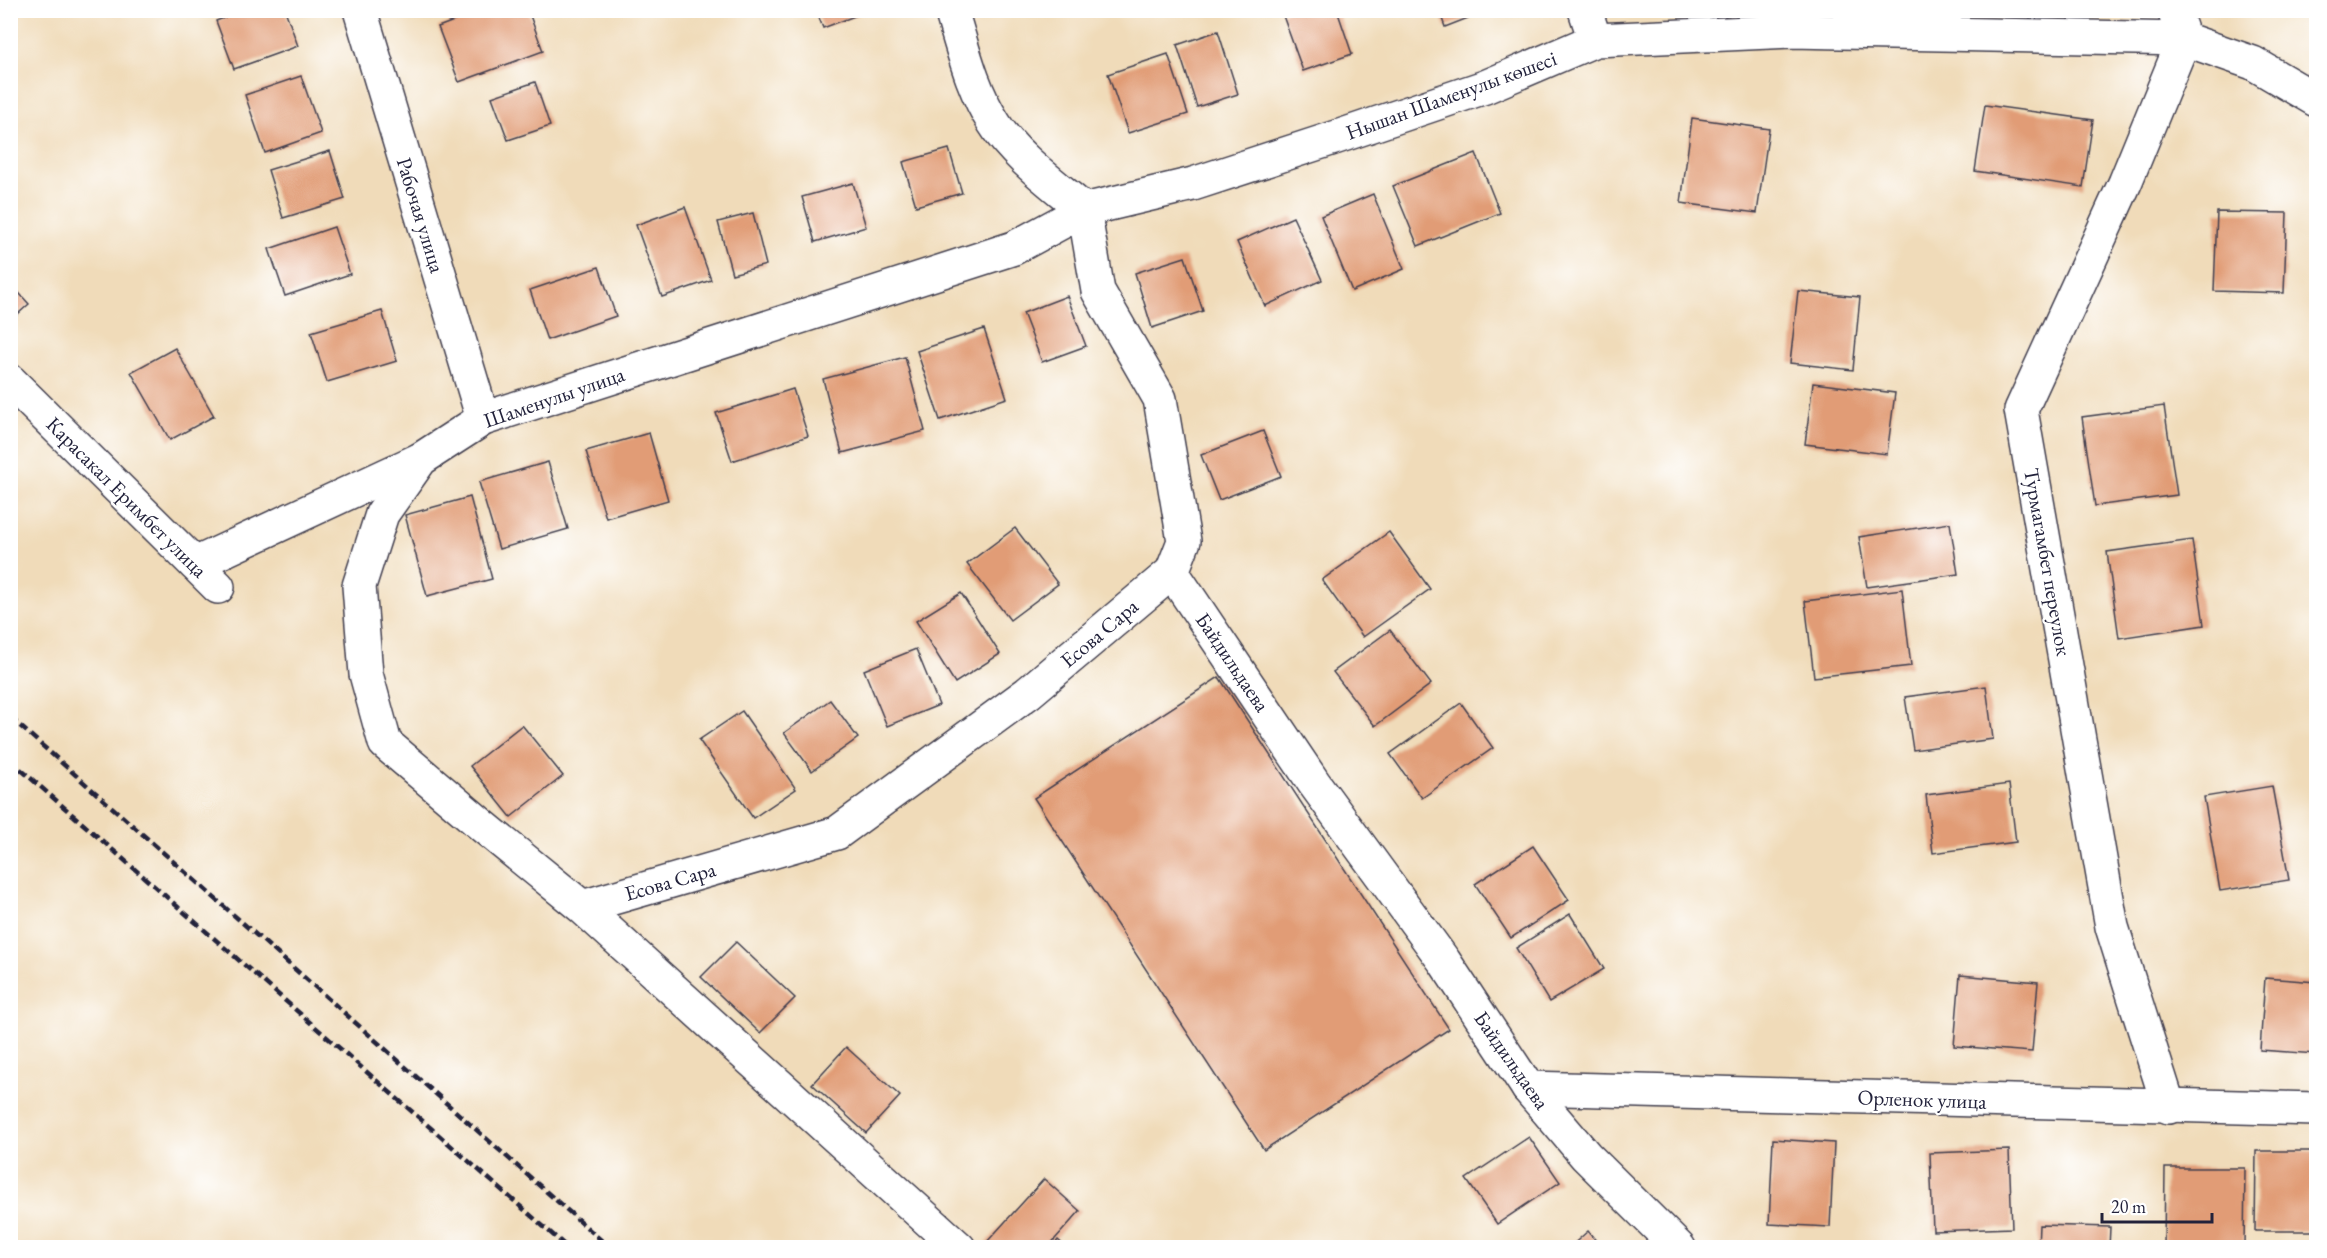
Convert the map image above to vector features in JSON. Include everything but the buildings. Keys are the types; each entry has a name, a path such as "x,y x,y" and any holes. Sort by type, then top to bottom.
{"street":[{"name":"Рабочая улица","path":"360,10 483,419"},
{"path":"951,10 971,77 994,124 1020,155 1084,210 1098,291 1160,399 1184,541 1172,572"},
{"path":"1791,31 1820,10"},
{"name":"Нышан Шаменулы көшесі","path":"1084,210 1193,184 1485,87 1590,26 1791,31 2179,25 2253,63 2316,100"},
{"name":"Турмагамбет переулок","path":"2169,1107 2112,927 2021,410 2126,183 2179,25"},
{"name":"Шаменулы улица","path":"582,907 483,827 385,743 366,674 359,586 382,514 421,459 483,419 1014,248 1084,210"},
{"name":"Карасакал Еримбет улица","path":"10,381 207,576 421,459"},
{"name":"Есова Сара","path":"582,907 837,833 1028,693 1172,572"},
{"name":"Байдильдаева","path":"1172,572 1314,783 1444,961 1528,1088 1586,1156 1679,1248"},
{"name":"Есова Сара","path":"582,907 959,1248"},
{"name":"Орленок улица","path":"1528,1088 2169,1107 2316,1109"}],"railway":[{"path":"10,717 610,1248"},
{"path":"10,760 568,1248"}]}
